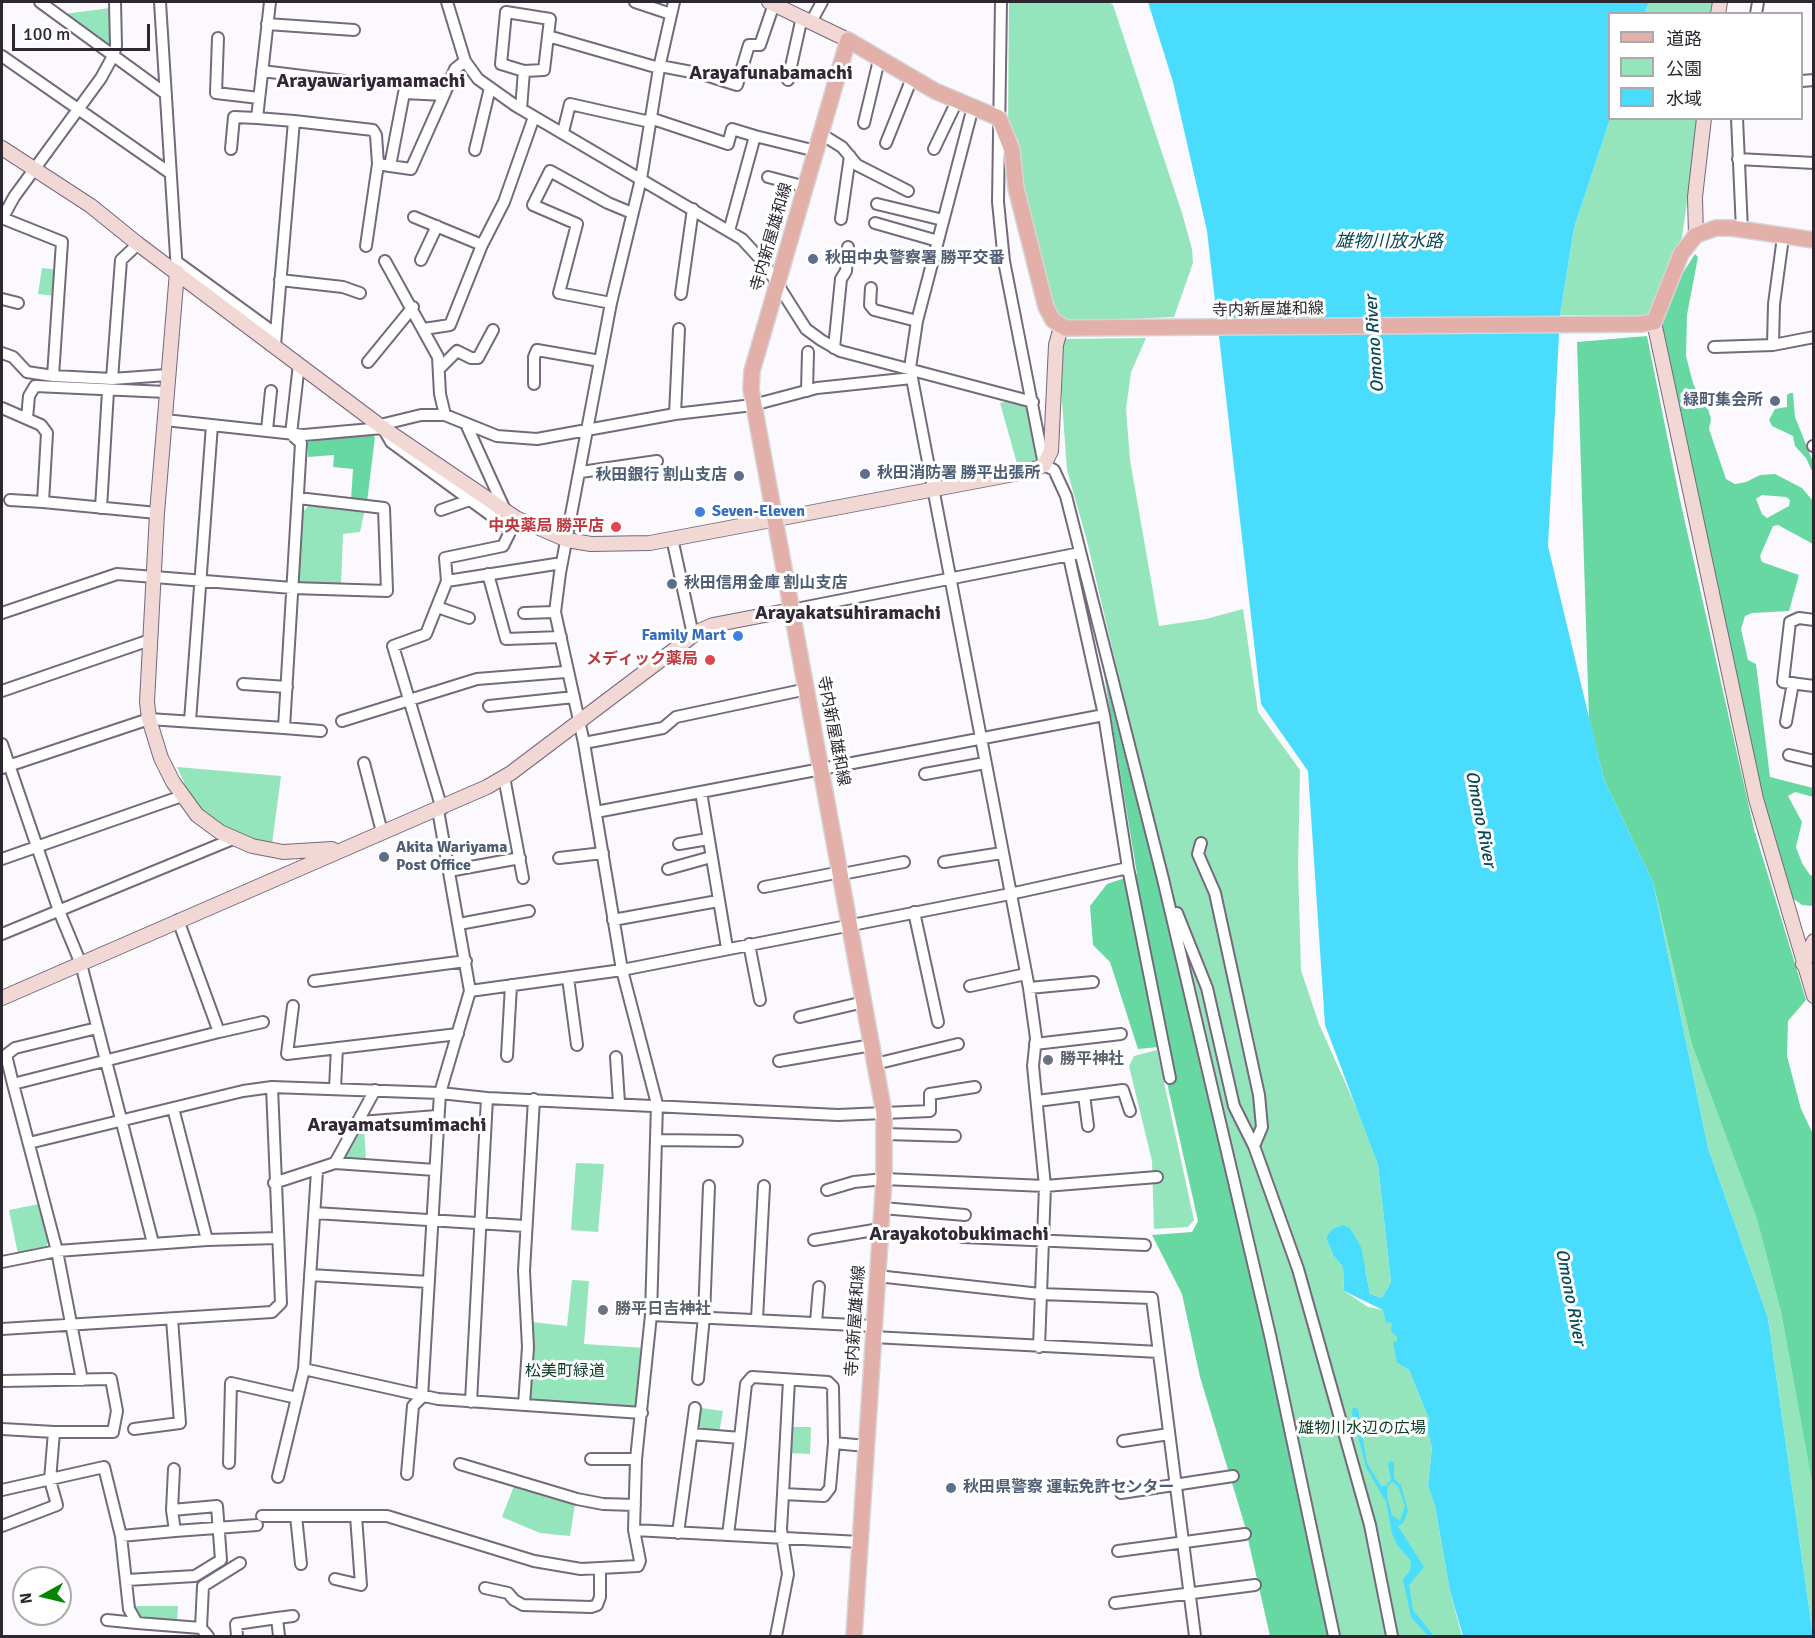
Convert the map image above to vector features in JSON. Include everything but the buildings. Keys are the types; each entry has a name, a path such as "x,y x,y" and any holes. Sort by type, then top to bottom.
{"main road":[{"path":"848,40 912,78 999,117 1012,150 1016,188 1046,307 1049,316 1065,328"},
{"name":"寺内新屋雄和線","path":"848,40 752,371 753,405 851,924 884,1113 884,1179 854,1636"},
{"path":"1647,323 1681,254 1696,235 1716,228 1814,240"},
{"name":"寺内新屋雄和線","path":"1065,328 1647,323"}],"street":[{"path":"40,2 166,94"},
{"path":"53,376 62,242 2,218 113,56 116,46 115,2"},
{"path":"160,2 177,267 157,513 150,640 149,719 161,758 182,796 197,815 233,839 283,852 340,849"},
{"path":"257,118 270,2"},
{"path":"447,2 465,61 478,80 534,117 729,231 754,250 806,328 834,348 911,373 1033,402"},
{"path":"635,2 671,14"},
{"path":"121,1536 219,1527 296,1516 387,1516 534,1561 581,1569 640,1565 634,1530 636,1459 651,1315 657,1104 621,970 584,743 555,612 562,563 581,472 611,303 641,179 659,67 674,2"},
{"path":"788,80 806,20 822,2"},
{"path":"1002,2 998,202 1004,261 1044,465"},
{"path":"548,36 659,67 702,74 736,85 749,45 760,45 775,3 848,40"},
{"path":"506,12 550,19 543,70 525,70 501,64 506,12"},
{"path":"267,24 354,30"},
{"path":"218,38 216,93 259,98"},
{"path":"2,56 170,173"},
{"path":"864,123 879,60"},
{"path":"378,164 411,169 455,69 465,61"},
{"path":"521,109 525,70"},
{"path":"262,71 352,82"},
{"path":"886,143 912,78"},
{"path":"475,150 490,88"},
{"path":"390,166 404,93 444,95"},
{"path":"934,149 957,100"},
{"path":"563,132 570,104 650,120 728,144 732,129 816,151"},
{"path":"973,107 917,321 911,373 1029,988 1035,1044 1032,1066 1045,1186 1039,1347"},
{"path":"231,149 234,117 373,130 376,135 378,164 366,246"},
{"path":"424,329 450,325 482,245 504,202 534,117"},
{"path":"1696,235 1695,197 1704,120"},
{"path":"1737,120 1742,230"},
{"path":"275,339 294,122"},
{"path":"821,134 842,147 857,165 908,191"},
{"path":"729,231 755,136"},
{"path":"2,148 34,172 91,206 138,244 177,267 275,339 299,364 382,427 511,519"},
{"path":"841,219 850,156"},
{"path":"1738,159 1814,163"},
{"path":"611,303 559,293 577,224 533,205 550,171 608,203 633,213"},
{"path":"768,177 806,187"},
{"path":"877,204 943,220"},
{"path":"681,294 693,209"},
{"path":"414,217 482,245"},
{"path":"875,223 938,242"},
{"path":"421,260 437,226"},
{"path":"1773,345 1774,304 1783,237"},
{"path":"112,379 121,260 138,244"},
{"path":"834,348 841,279 846,271 848,247"},
{"path":"385,261 413,307 440,368 438,380 445,415"},
{"path":"280,280 343,287 360,293"},
{"path":"871,288 870,305 874,310 917,321"},
{"path":"2,298 18,303"},
{"path":"368,363 413,307"},
{"path":"1647,323 1756,799 1814,996"},
{"path":"382,427 391,442 470,500 511,519 567,540 591,544 630,544 672,538 1030,471 1044,465 1051,451 1056,345 1065,328"},
{"path":"675,414 679,329"},
{"path":"440,368 457,351 471,358 478,358 493,330"},
{"path":"1714,347 1773,345 1814,337"},
{"path":"534,384 534,357 537,350 600,361"},
{"path":"807,352 807,391"},
{"path":"2,353 13,357 27,372 53,376 112,379 167,375"},
{"path":"291,434 299,364"},
{"path":"165,420 291,434 382,427 421,415 445,415 497,436 537,439 675,414 753,405 807,391 911,373"},
{"path":"27,418 30,396 35,386 166,392"},
{"path":"101,507 108,391"},
{"path":"267,430 271,391"},
{"path":"2,408 41,425 46,433 43,502"},
{"path":"407,1474 413,1406 422,1397 437,1116 440,1093 470,990 440,809 393,646 426,634 447,581 445,558 503,546 511,519 466,424"},
{"path":"190,721 212,425"},
{"path":"284,728 302,442 291,434"},
{"path":"581,472 657,461"},
{"path":"1044,465 1054,470 1061,480 1163,879 1270,1335 1334,1636"},
{"path":"2,613 117,574 153,579 292,588 387,591 384,508 298,498"},
{"path":"10,500 157,513"},
{"path":"441,510 470,500"},
{"path":"672,538 693,635"},
{"path":"2,998 340,849 440,809 504,777 693,635 713,625 1069,557 1081,551"},
{"path":"1069,557 1104,715 1128,868 1170,1078"},
{"path":"447,581 562,563"},
{"path":"488,574 506,639 561,637"},
{"path":"437,607 469,618"},
{"path":"524,614 555,612"},
{"path":"1814,620 1794,619 1788,630 1783,682 1814,686"},
{"path":"2,691 150,640"},
{"path":"342,721 489,676 565,672"},
{"path":"1786,722 1792,683"},
{"path":"243,684 287,687"},
{"path":"584,743 663,728 676,717 807,689"},
{"path":"489,706 574,697"},
{"path":"596,812 1104,715"},
{"path":"5,767 149,719 321,732"},
{"path":"2,744 5,767 81,964 153,1244"},
{"path":"1789,755 1814,761"},
{"path":"364,762 382,832"},
{"path":"925,774 985,763"},
{"path":"504,777 523,879"},
{"path":"701,792 727,948"},
{"path":"2,859 182,796"},
{"path":"2,934 233,839"},
{"path":"679,844 708,839"},
{"path":"1201,843 1198,854 1215,893 1258,1095 1262,1127 1254,1146"},
{"path":"559,858 603,853"},
{"path":"944,862 1002,853"},
{"path":"668,868 711,857"},
{"path":"449,871 520,858"},
{"path":"764,887 904,862"},
{"path":"470,990 621,970 1010,894 1128,868"},
{"path":"1163,879 1207,988 1234,1106 1254,1146 1298,1269 1370,1525 1392,1636"},
{"path":"613,920 718,901"},
{"path":"459,924 530,911"},
{"path":"914,912 938,1022"},
{"path":"178,920 219,1032"},
{"path":"1803,963 1814,941"},
{"path":"749,944 760,1000"},
{"path":"314,981 466,961"},
{"path":"970,986 1026,974"},
{"path":"568,978 577,1045"},
{"path":"1029,988 1093,982"},
{"path":"507,1056 511,985"},
{"path":"800,1017 864,1002"},
{"path":"293,1006 287,1054 458,1034"},
{"path":"13,1084 263,1022"},
{"path":"82,1380 57,1251 6,1055 15,1048 97,1028"},
{"path":"1035,1044 1121,1034"},
{"path":"779,1061 872,1044"},
{"path":"875,1064 958,1044"},
{"path":"335,1088 337,1048"},
{"path":"615,1057 619,1103"},
{"path":"29,1143 272,1087 440,1093 487,1098 657,1104 838,1115 930,1111 930,1094 975,1088"},
{"path":"2,1329 272,1312 281,1303 274,1183 272,1087"},
{"path":"335,1163 360,1122 375,1090"},
{"path":"1037,1101 1123,1090 1130,1111"},
{"path":"1084,1095 1088,1126"},
{"path":"471,1402 487,1098"},
{"path":"524,1405 528,1347 524,1271 525,1226 534,1099"},
{"path":"174,1108 207,1240"},
{"path":"360,1122 437,1116"},
{"path":"885,1134 955,1137"},
{"path":"656,1140 737,1141"},
{"path":"274,1183 317,1171 335,1163 435,1170"},
{"path":"278,1477 304,1369 317,1171"},
{"path":"827,1190 854,1182 884,1179 1045,1186 1157,1177"},
{"path":"698,1378 704,1316 709,1186"},
{"path":"757,1319 764,1186"},
{"path":"882,1208 965,1215"},
{"path":"315,1213 525,1226"},
{"path":"814,1240 880,1229"},
{"path":"963,1237 1145,1245"},
{"path":"2,1262 57,1251 207,1240 278,1238"},
{"path":"310,1275 429,1282"},
{"path":"877,1276 1040,1293 1152,1298 1195,1636"},
{"path":"816,1322 819,1287"},
{"path":"651,1315 816,1322 874,1332 1039,1347 1159,1352"},
{"path":"134,1429 180,1423 172,1319"},
{"path":"304,1369 422,1397 642,1413"},
{"path":"728,1535 746,1384 752,1377 828,1382 833,1387 834,1443 830,1488 824,1496 783,1494"},
{"path":"2,1381 111,1379 117,1411 113,1432 2,1429"},
{"path":"776,1636 788,1574 781,1529 789,1380"},
{"path":"229,1463 231,1383 297,1398"},
{"path":"678,1533 695,1408"},
{"path":"2,1526 57,1505 50,1480 54,1432"},
{"path":"692,1434 740,1438"},
{"path":"1123,1441 1169,1434"},
{"path":"834,1443 866,1446"},
{"path":"591,1459 636,1459"},
{"path":"460,1464 577,1499 603,1504 635,1505"},
{"path":"2,1490 104,1467 121,1536 128,1580 129,1609 136,1623"},
{"path":"174,1469 172,1510 175,1531"},
{"path":"1121,1493 1233,1476"},
{"path":"128,1580 195,1576 220,1560 217,1506 172,1510"},
{"path":"296,1516 301,1564"},
{"path":"335,1579 361,1585 356,1516"},
{"path":"634,1530 784,1540 860,1542"},
{"path":"1118,1551 1245,1534"},
{"path":"107,1620 204,1632 203,1586 240,1563"},
{"path":"485,1588 508,1593 523,1605 591,1607 597,1605 600,1597 600,1569"},
{"path":"1115,1603 1255,1584"},
{"path":"237,1636 236,1624 293,1616"},
{"path":"276,1618 279,1636"}],"green space":[{"path":"1009,2 1109,2 1113,5 1192,249 1193,263 1174,317 1066,322 1056,315 1020,185 1019,142 1008,122"},
{"path":"1649,2 1715,2 1713,12 1646,12"},
{"path":"110,8 109,45 105,47 64,14"},
{"path":"1610,120 1699,120 1682,237 1649,316 1560,315 1574,228"},
{"path":"1695,254 1698,257 1687,315 1686,356 1693,383 1702,404 1708,409 1711,419 1709,429 1726,479 1735,484 1746,482 1760,475 1775,474 1802,488 1813,501 1813,544 1778,525 1773,526 1760,556 1762,562 1799,575 1789,611 1752,613 1745,616 1741,629 1748,660 1756,664 1770,777 1813,788 1813,797 1795,792 1788,796 1802,822 1796,847 1802,863 1813,876 1813,906 1802,905 1791,897 1761,789 1663,331 1662,321 1677,282","holes":["1762,495 1786,497 1790,500 1789,506 1767,518 1762,514 1756,499"]},
{"path":"42,268 59,270 56,296 38,294"},
{"path":"1647,336 1680,500 1754,829 1806,1000 1788,1021 1787,1056 1801,1109 1813,1134 1813,1487 1781,1312 1757,1219 1692,1045 1653,882 1604,780 1589,719 1577,342"},
{"name":"雄物川水辺の広場","path":"1146,338 1131,372 1126,409 1130,460 1159,626 1206,619 1243,609 1258,712 1300,770 1298,867 1301,970 1319,1024 1357,1109 1378,1165 1391,1282 1382,1298 1370,1294 1366,1272 1342,1225 1332,1229 1326,1237 1333,1255 1343,1267 1344,1291 1368,1307 1383,1310 1392,1322 1397,1337 1397,1363 1409,1370 1429,1419 1427,1430 1432,1446 1428,1486 1435,1506 1450,1591 1462,1636 1337,1636 1320,1542 1171,885 1157,839 1087,541 1067,470 1059,360 1064,339"},
{"path":"1793,393 1795,417 1813,462 1812,471 1806,458 1795,446 1793,436 1772,426 1769,420 1775,409 1787,407 1787,395"},
{"path":"1013,400 1028,404 1038,450 1035,461 1018,467 1000,403"},
{"path":"367,432 375,437 367,502 351,500 353,469 333,467 334,455 308,457 308,442"},
{"path":"310,504 365,509 360,532 343,534 341,584 299,582 303,512"},
{"path":"1104,674 1174,948 1282,1412 1329,1636 1270,1636 1245,1526 1200,1377 1182,1294 1152,1235 1192,1232 1198,1221 1159,1047 1138,1049 1110,962 1093,945 1090,906 1107,884 1137,874"},
{"path":"177,767 281,776 272,844 244,838 203,812 188,791"},
{"path":"1653,882 1692,1045 1757,1218 1781,1312 1813,1485 1813,1636 1768,1318 1708,1148"},
{"path":"1157,1050 1194,1220 1188,1227 1154,1229 1152,1161 1129,1066 1134,1056"},
{"path":"364,1126 366,1161 342,1160"},
{"path":"576,1163 604,1164 598,1232 571,1230"},
{"path":"39,1204 48,1241 46,1248 18,1254 9,1210"},
{"name":"松美町緑道","path":"572,1280 589,1281 584,1344 646,1348 640,1410 529,1402 532,1322 567,1326"},
{"path":"701,1408 723,1411 719,1433 702,1430 698,1425"},
{"path":"791,1427 811,1427 810,1454 790,1453"},
{"path":"514,1486 575,1504 570,1536 540,1533 502,1517"},
{"path":"134,1606 178,1606 177,1623 147,1623 137,1614"}],"water":[{"name":"雄物川放水路","path":"1148,2 1649,2 1645,12 1608,12 1610,120 1574,228 1560,315 1548,546 1604,780 1653,882 1708,1148 1768,1318 1813,1636 1463,1636 1450,1591 1435,1506 1428,1486 1432,1447 1427,1430 1429,1419 1409,1370 1397,1363 1393,1342 1397,1341 1397,1337 1391,1331 1392,1323 1386,1322 1383,1310 1344,1291 1343,1267 1333,1255 1326,1237 1332,1229 1342,1225 1350,1228 1361,1247 1370,1294 1382,1298 1391,1282 1378,1165 1325,1025 1308,771 1261,704 1207,231 1173,82"},
{"path":"1353,1407 1358,1409 1367,1463 1381,1486 1386,1486 1391,1480 1388,1463 1392,1461 1394,1463 1394,1478 1401,1485 1408,1511 1403,1523 1398,1526 1424,1567 1409,1585 1413,1610 1434,1636 1428,1636 1411,1617 1403,1579 1410,1571 1411,1561 1397,1545 1392,1533 1386,1502 1366,1467 1352,1414","holes":["1392,1482 1398,1486 1405,1506 1400,1521 1392,1515 1387,1497 1388,1486"]}],"place":[{"name":"秋田中央警察署 勝平交番","path":"813,259"},
{"name":"緑町集会所","path":"1775,401"},
{"name":"秋田消防署 勝平出張所","path":"865,474"},
{"name":"秋田銀行 割山支店","path":"739,476"},
{"name":"Seven-Eleven","path":"700,512"},
{"name":"中央薬局 勝平店","path":"616,527"},
{"name":"秋田信用金庫 割山支店","path":"672,584"},
{"name":"Family Mart","path":"738,636"},
{"name":"メディック薬局","path":"710,660"},
{"name":"Akita Wariyama Post Office","path":"384,857"},
{"name":"勝平神社","path":"1048,1060"},
{"name":"勝平日吉神社","path":"603,1310"},
{"name":"秋田県警察 運転免許センター","path":"951,1488"}],"district":[{"name":"Arayafunabamachi","path":"771,74"},
{"name":"Arayawariyamamachi","path":"371,82"},
{"name":"Arayakatsuhiramachi","path":"848,614"},
{"name":"Arayamatsumimachi","path":"397,1126"},
{"name":"Arayakotobukimachi","path":"959,1235"}],"water label":[{"name":"Omono River","path":"1375,344"},
{"name":"Omono River","path":"1480,819"},
{"name":"Omono River","path":"1570,1297"}]}
